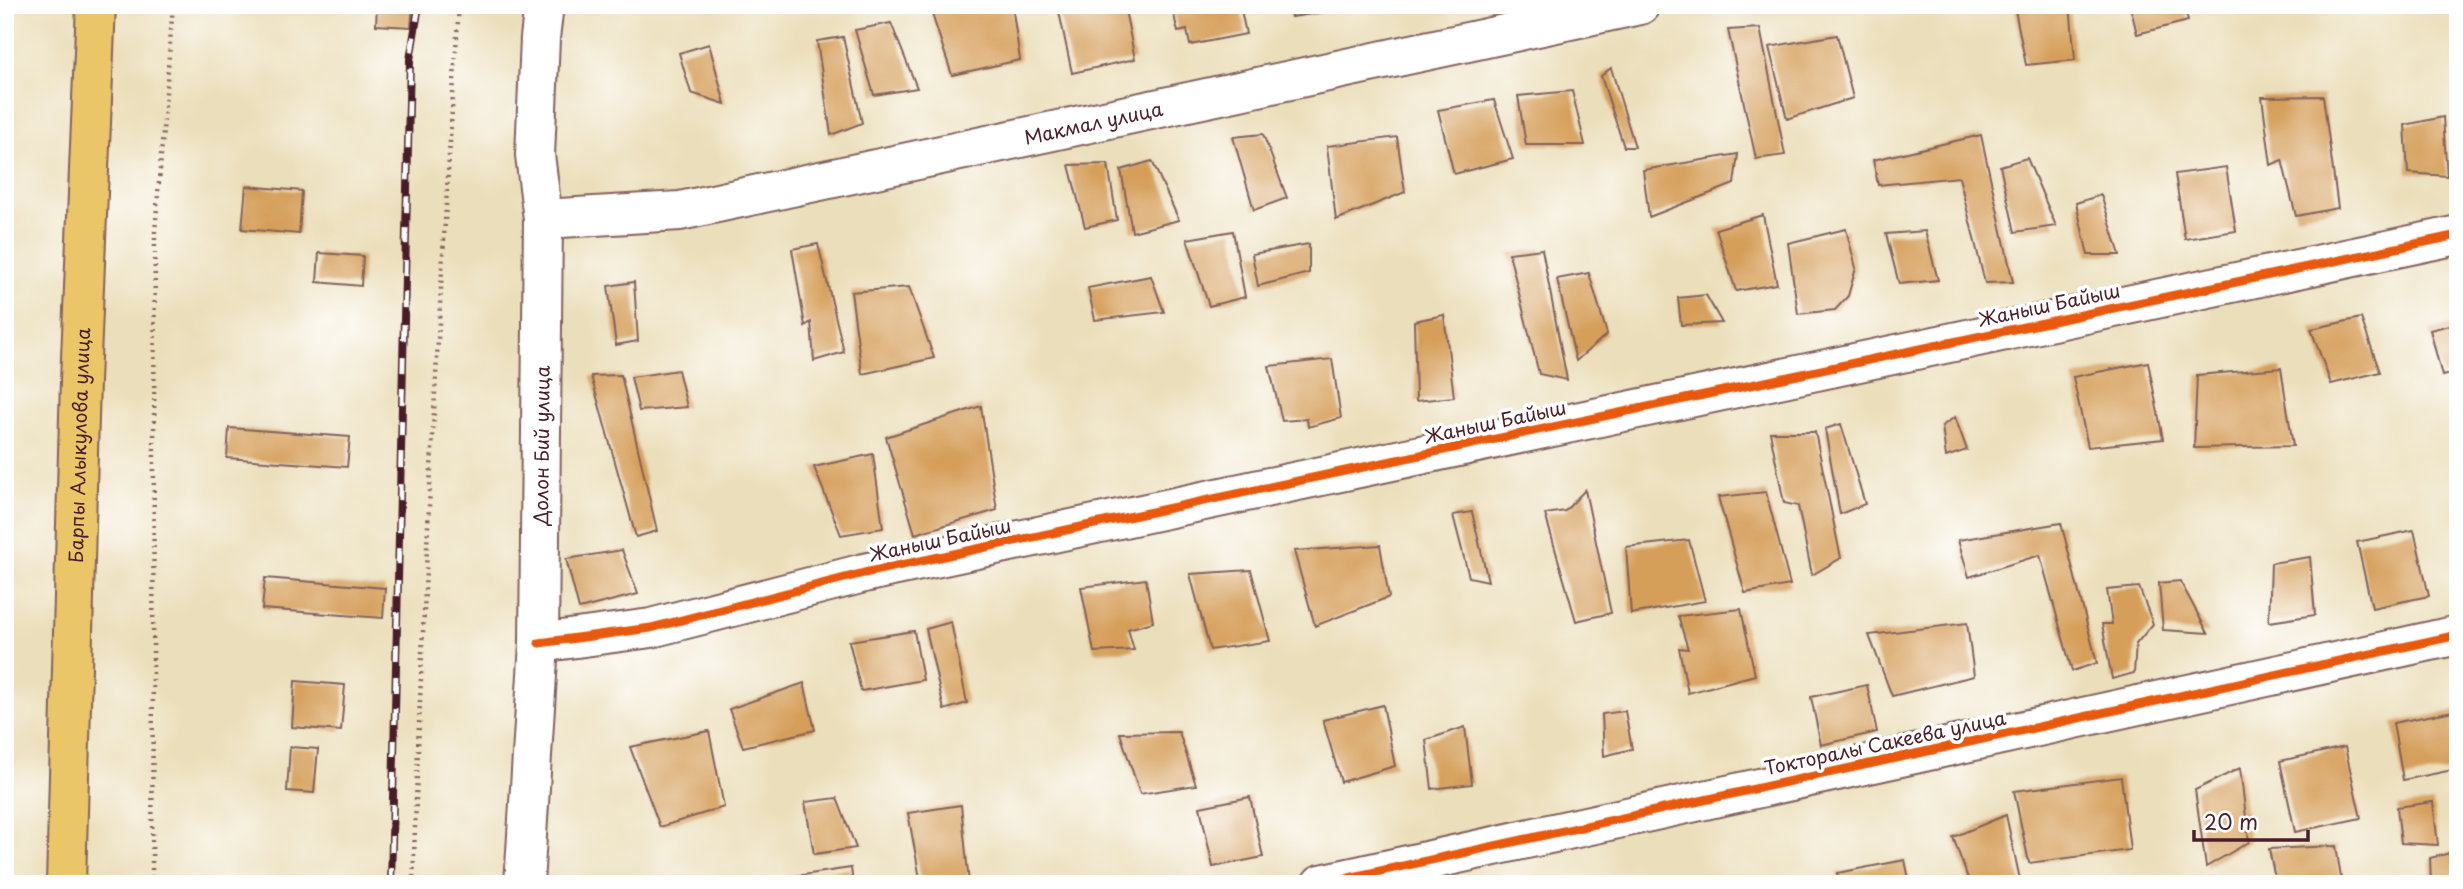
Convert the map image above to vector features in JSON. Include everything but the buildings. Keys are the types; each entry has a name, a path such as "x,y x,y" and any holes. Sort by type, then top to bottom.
{"main road":[{"name":"Барпы Алыкулова улица","path":"66,884 80,381 96,5"}],"street":[{"name":"Долон Бий улица","path":"524,884 539,643 542,219 535,155 544,5"},
{"name":"Макмал улица","path":"542,219 680,211 1640,5"},
{"name":"Жаныш Байыш","path":"539,643 651,628 864,573 2458,234"},
{"name":"Токторалы Сакеева улица","path":"1321,884 2458,635"}],"path":[{"path":"152,884 155,232 173,5"},
{"path":"413,884 422,619 459,5"}],"railway":[{"path":"391,884 410,60 419,5"}],"cycle path":[{"path":"539,643 651,628 864,573 2458,235"},
{"path":"1321,884 2458,635"}]}
